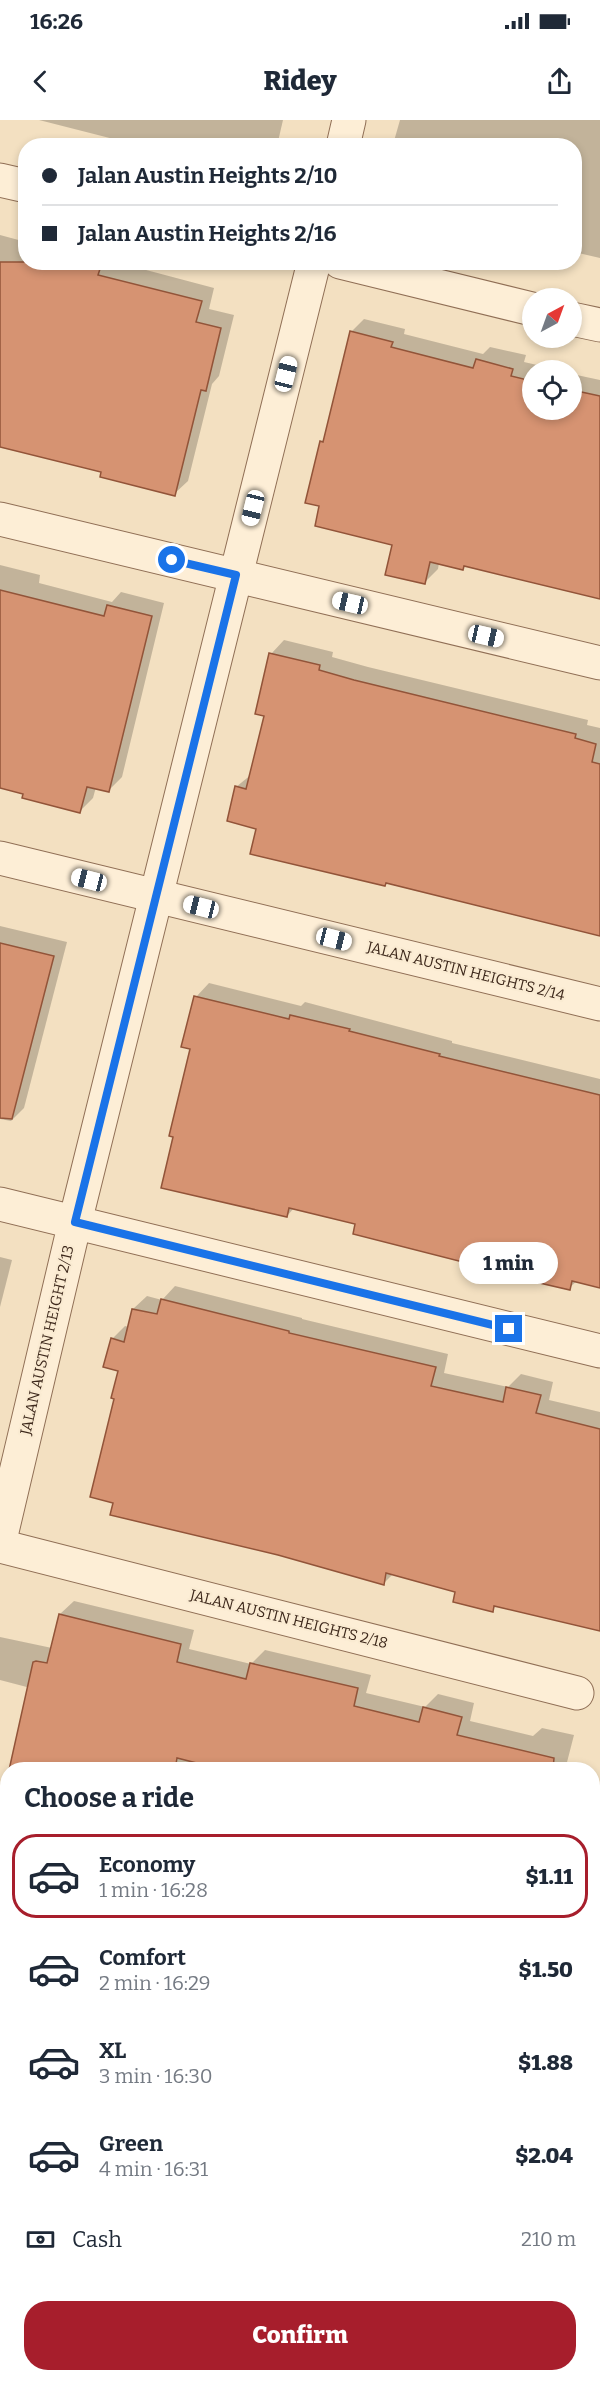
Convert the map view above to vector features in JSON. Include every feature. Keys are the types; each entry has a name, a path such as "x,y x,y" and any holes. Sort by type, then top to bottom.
{"street":[{"path":"345,138 349,120"},
{"path":"0,180 18,184"},
{"name":"JALAN AUSTIN HEIGHT 2/13","path":"0,1540 75,1222 312,270"},
{"path":"373,270 522,307"},
{"path":"582,322 600,326"},
{"path":"0,519 600,663"},
{"name":"JALAN AUSTIN HEIGHTS 2/14","path":"0,858 600,1004"},
{"path":"0,1204 600,1351"},
{"name":"JALAN AUSTIN HEIGHTS 2/18","path":"0,1546 577,1693"}],"building":[{"path":"0,262 18,262 18,270 100,270 98,275 202,301 196,322 221,328 206,391 201,390 175,496 100,477 101,472 0,447"},
{"path":"350,331 393,342 391,347 473,368 476,359 513,369 511,376 522,379 522,420 582,420 582,392 600,396 600,599 464,566 463,570 430,562 425,584 385,575 392,545 315,526 319,506 305,503 320,441 323,442"},
{"path":"0,590 104,616 107,605 152,616 109,792 87,787 80,813 22,798 23,794 0,788"},
{"path":"269,653 320,665 319,670 354,680 576,734 575,738 596,744 592,762 600,764 600,936 386,883 385,886 250,854 256,829 227,821 235,786 246,789 264,716 255,714"},
{"path":"0,943 54,956 12,1119 0,1118"},
{"path":"194,996 289,1019 290,1015 350,1029 349,1031 440,1054 439,1056 600,1095 600,1288 572,1281 570,1290 505,1275 506,1273 353,1234 355,1224 289,1208 287,1217 161,1188 173,1137 169,1136 190,1049 181,1047"},
{"path":"161,1299 289,1331 289,1333 436,1367 431,1386 503,1402 506,1387 541,1395 536,1413 600,1429 600,1631 494,1606 493,1612 453,1602 455,1592 386,1573 384,1585 278,1555 110,1515 113,1503 90,1497 114,1399 111,1398 118,1371 103,1367 111,1338 124,1342 132,1309 157,1314"},
{"path":"59,1614 181,1644 177,1662 246,1679 250,1663 358,1688 354,1706 419,1722 423,1707 462,1717 457,1735 554,1758 554,1762 193,1762 177,1758 176,1762 11,1762 33,1662 47,1663"}],"route":[{"path":"172,560 236,575 75,1222 509,1329"}]}
